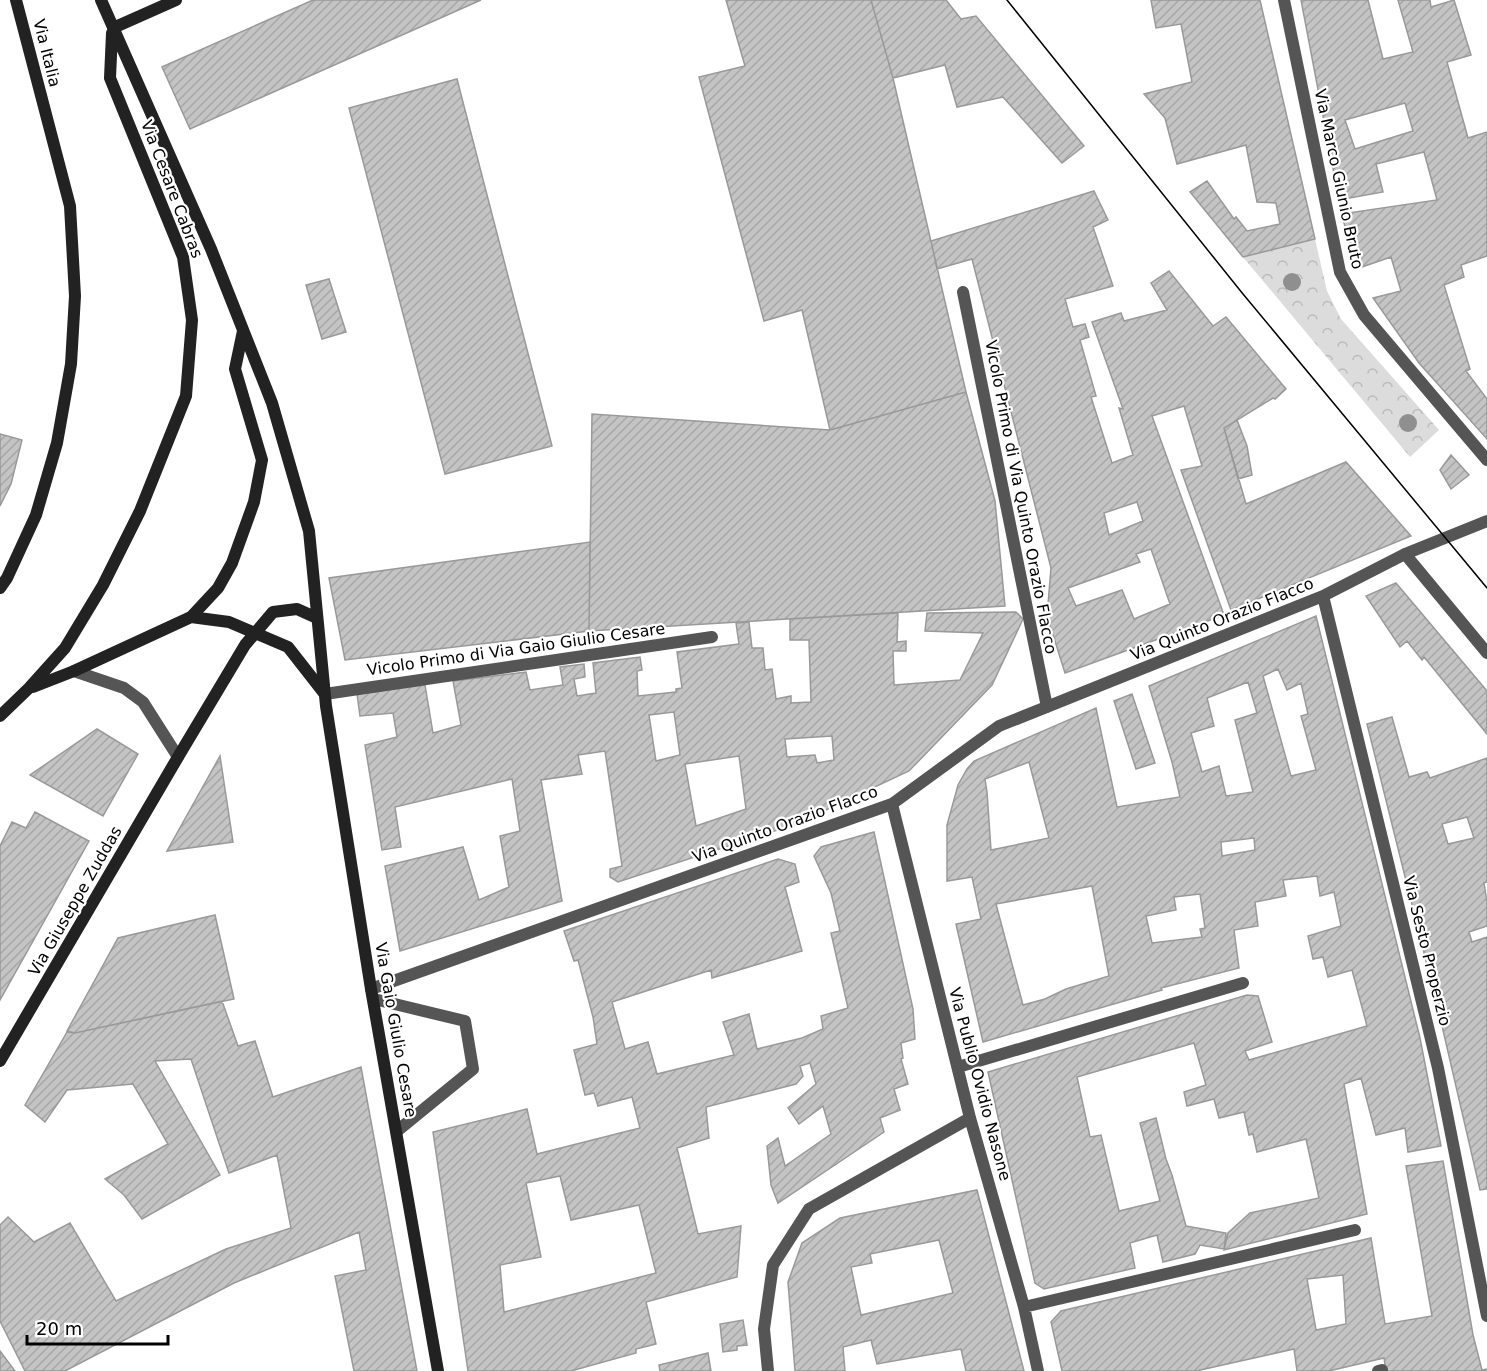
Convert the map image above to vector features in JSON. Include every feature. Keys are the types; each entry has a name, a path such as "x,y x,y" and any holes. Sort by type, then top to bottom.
{"street":[{"name":"Via Italia","path":"0,588 36,515 57,443 71,364 75,296 70,206 16,0"},
{"path":"101,0 113,28 176,0"},
{"name":"Via Marco Giunio Bruto","path":"1284,0 1340,272 1364,315 1487,460"},
{"name":"Via Cesare Cabras","path":"113,28 207,238 272,403 309,531 325,694"},
{"name":"Via Cesare Cabras","path":"0,716 65,648 103,585 140,511 186,396 192,320 183,257 110,78 113,28"},
{"name":"Vicolo Primo di Via Quinto Orazio Flacco","path":"963,292 1047,707"},
{"name":"Via Cesare Cabras","path":"29,688 74,671 191,617 218,588 232,563 254,502 262,460 235,369 243,331"},
{"name":"Via Quinto Orazio Flacco","path":"373,994 892,804 999,726 1323,596 1405,554 1487,521"},
{"path":"1405,554 1487,653"},
{"name":"Via Sesto Properzio","path":"1323,596 1438,1068 1487,1316"},
{"name":"Via Giuseppe Zuddas","path":"0,1061 245,645 273,612 297,609 317,618"},
{"path":"191,617 229,622 288,647 325,694"},
{"name":"Vicolo Primo di Via Gaio Giulio Cesare","path":"325,694 712,637"},
{"path":"74,671 124,688 143,702 178,757"},
{"name":"Via Gaio Giulio Cesare","path":"325,694 373,994 438,1371"},
{"name":"Via Publio Ovidio Nasone","path":"892,804 970,1118 1024,1307 1038,1371"},
{"path":"957,1067 1243,983"},
{"path":"373,994 465,1021 473,1069 397,1131"},
{"path":"768,1371 764,1329 772,1265 809,1209 970,1118"},
{"path":"1024,1307 1355,1230"}],"green space":[{"path":"1315,239 1327,291 1341,319 1439,430 1410,457 1243,257"}],"building":[{"path":"313,0 481,0 190,129 162,67"},
{"path":"726,0 871,0 893,78 966,392 830,430 802,310 764,321 699,77 745,66"},
{"path":"871,0 946,0 961,19 976,16 1084,146 1062,163 1003,97 957,107 945,65 893,78"},
{"path":"1151,0 1260,0 1315,239 1243,257 1190,192 1207,181 1234,219 1236,217 1247,231 1280,224 1276,203 1257,202 1246,145 1177,164 1165,118 1144,94 1192,82 1181,24 1156,28"},
{"path":"1301,0 1368,0 1383,59 1413,52 1398,0 1430,0 1431,7 1454,0 1471,55 1447,62 1468,138 1487,132 1487,256 1461,265 1464,277 1444,285 1470,369 1466,371 1487,399 1487,439 1419,363 1373,298 1401,291 1391,257 1359,268 1341,214 1437,200 1424,152 1376,164 1383,192 1339,200","holes":["1405,103 1413,131 1355,149 1345,120"]},
{"path":"457,79 552,446 445,474 349,108"},
{"path":"1094,191 1108,220 1093,227 1113,286 1065,299 1073,327 1085,324 1089,337 1080,340 1096,396 1091,397 1112,463 1133,455 1119,408 1123,409 1092,322 1121,313 1124,321 1167,310 1151,283 1169,271 1213,326 1226,317 1286,389 1275,399 1273,398 1224,428 1246,504 1346,462 1411,536 1231,610 1181,470 1202,466 1184,406 1152,416 1224,615 1065,673 1047,616 1051,568 972,259 937,269 931,241","holes":["1137,502 1143,521 1109,535 1104,513","1151,549 1170,604 1134,619 1122,590 1076,606 1068,588 1140,562 1136,554"]},
{"path":"329,279 346,332 322,339 306,285"},
{"path":"966,392 995,501 1005,606 589,631 592,414 830,430"},
{"path":"1237,420 1247,446 1252,475 1238,479 1224,428"},
{"path":"0,434 22,440 11,484 0,506"},
{"path":"1451,455 1469,475 1451,489 1440,470"},
{"path":"590,542 589,631 345,660 329,578"},
{"path":"1396,583 1487,691 1487,734 1424,657 1422,660 1407,641 1400,647 1366,596"},
{"path":"1016,612 1023,619 992,685 909,771 796,824 618,882 610,877 610,869 622,866 605,751 578,755 582,774 541,780 562,901 400,951 385,866 463,847 479,900 509,887 500,836 520,831 512,779 395,807 401,847 382,850 365,745 397,737 393,713 360,716 357,694 425,685 433,733 461,725 453,681 526,672 530,690 563,685 560,667 584,664 585,677 574,679 577,696 596,693 593,663 640,657 642,670 637,671 638,696 676,692 676,689 682,688 677,652 739,644 736,623 749,622 752,648 763,648 765,670 772,669 776,699 791,696 791,703 811,702 809,640 790,640 790,619 898,613 897,642 906,641 906,651 893,651 894,685 960,680 983,633 925,631 927,613","holes":["674,712 680,755 656,761 649,715","832,736 834,760 817,763 815,755 787,757 785,739","739,756 746,809 696,826 685,764"]},
{"path":"1316,616 1420,1038 1441,1146 1408,1152 1405,1128 1376,1135 1361,1078 1344,1084 1367,1214 1224,1250 1228,1233 1250,1213 1319,1198 1306,1139 1257,1152 1253,1134 1249,1135 1244,1112 1219,1118 1214,1099 1187,1106 1184,1092 1206,1085 1194,1043 1077,1077 1090,1137 1101,1135 1119,1211 1160,1201 1140,1123 1156,1118 1186,1226 1226,1233 1224,1249 1200,1245 1195,1254 1163,1262 1157,1235 1130,1243 1135,1268 1044,1289 1035,1283 988,1072 1247,995 1258,996 1272,1042 1245,1051 1249,1060 1367,1026 1352,970 1328,977 1323,957 1313,959 1308,936 1341,926 1334,892 1320,896 1317,876 1283,880 1286,896 1255,902 1258,926 1234,930 1239,968 1161,988 1162,990 983,1042 956,924 981,919 972,877 947,881 947,825 958,785 974,761 1096,708 1117,807 1180,797 1149,686","holes":["1278,669 1287,690 1301,683 1308,714 1301,716 1316,770 1291,776 1263,676","1248,682 1257,713 1235,720 1253,792 1226,796 1219,766 1202,772 1191,733 1214,726 1207,698","1029,762 1049,838 991,850 985,779","1254,838 1255,850 1222,856 1221,842","1092,886 1109,976 1023,1005 996,904","1200,894 1205,928 1200,929 1202,937 1152,943 1146,916 1176,910 1174,897"]},
{"path":"1132,694 1155,763 1136,769 1114,701"},
{"path":"1392,717 1409,777 1427,772 1430,778 1487,758 1487,882 1484,883 1487,926 1469,932 1472,942 1487,937 1487,1189 1480,1190 1439,1013 1367,724","holes":["1467,817 1474,838 1448,844 1442,824"]},
{"path":"97,729 138,754 103,816 30,775"},
{"path":"220,756 233,842 167,851"},
{"path":"35,812 89,841 0,1000 0,846 12,822 26,828"},
{"path":"874,832 913,1009 915,1039 901,1043 903,1058 901,1059 908,1084 894,1089 900,1110 880,1118 884,1132 778,1203 771,1185 767,1146 778,1138 785,1166 831,1134 823,1106 799,1124 788,1108 816,1084 810,1063 800,1066 803,1076 796,1084 706,1107 709,1138 677,1148 698,1234 741,1226 737,1277 646,1302 656,1344 636,1349 636,1353 571,1371 468,1371 433,1132 527,1109 537,1154 640,1128 632,1097 598,1106 594,1093 585,1095 574,1050 597,1044 593,1017 578,960 574,961 564,931 778,859 795,864 799,882 785,887 802,951 712,978 711,970 612,1002 625,1049 648,1042 657,1074 734,1055 723,1022 749,1014 757,1049 802,1038 823,1029 821,1016 848,1008 831,933 840,931 831,893 814,856 821,847","holes":["560,1176 571,1220 639,1205 656,1273 504,1312 500,1265 541,1257 526,1183"]},
{"path":"215,915 234,999 75,1033 67,1031 118,938"},
{"path":"222,1001 238,1046 255,1041 273,1097 361,1067 417,1371 354,1371 335,1276 366,1270 359,1232 234,1283 65,1371 25,1371 0,1321 0,1225 8,1217 34,1242 70,1223 116,1301 226,1249 291,1228 277,1155 229,1173 191,1059 155,1061 220,1175 142,1219 124,1195 105,1179 168,1144 133,1084 67,1090 45,1122 25,1105 67,1032 75,1033"},
{"path":"1443,1161 1473,1335 1482,1370 1487,1369 1487,1371 1386,1371 1384,1358 1329,1371 1297,1371 1294,1349 1196,1371 1062,1371 1051,1322 1061,1311 1371,1238 1385,1324 1432,1316 1406,1166","holes":["1343,1275 1346,1324 1316,1330 1307,1279"]},
{"path":"977,1190 1024,1371 966,1371 961,1349 877,1364 871,1340 843,1347 845,1371 795,1371 788,1282 802,1243 840,1218","holes":["939,1240 953,1293 861,1315 851,1267 872,1263 870,1254"]},
{"path":"743,1320 747,1345 737,1346 737,1350 723,1352 720,1324"},
{"path":"0,1351 15,1371 0,1371"},
{"path":"708,1353 711,1371 660,1371 659,1365"}],"tram line":[{"path":"1007,0 1243,294 1487,588"}]}
